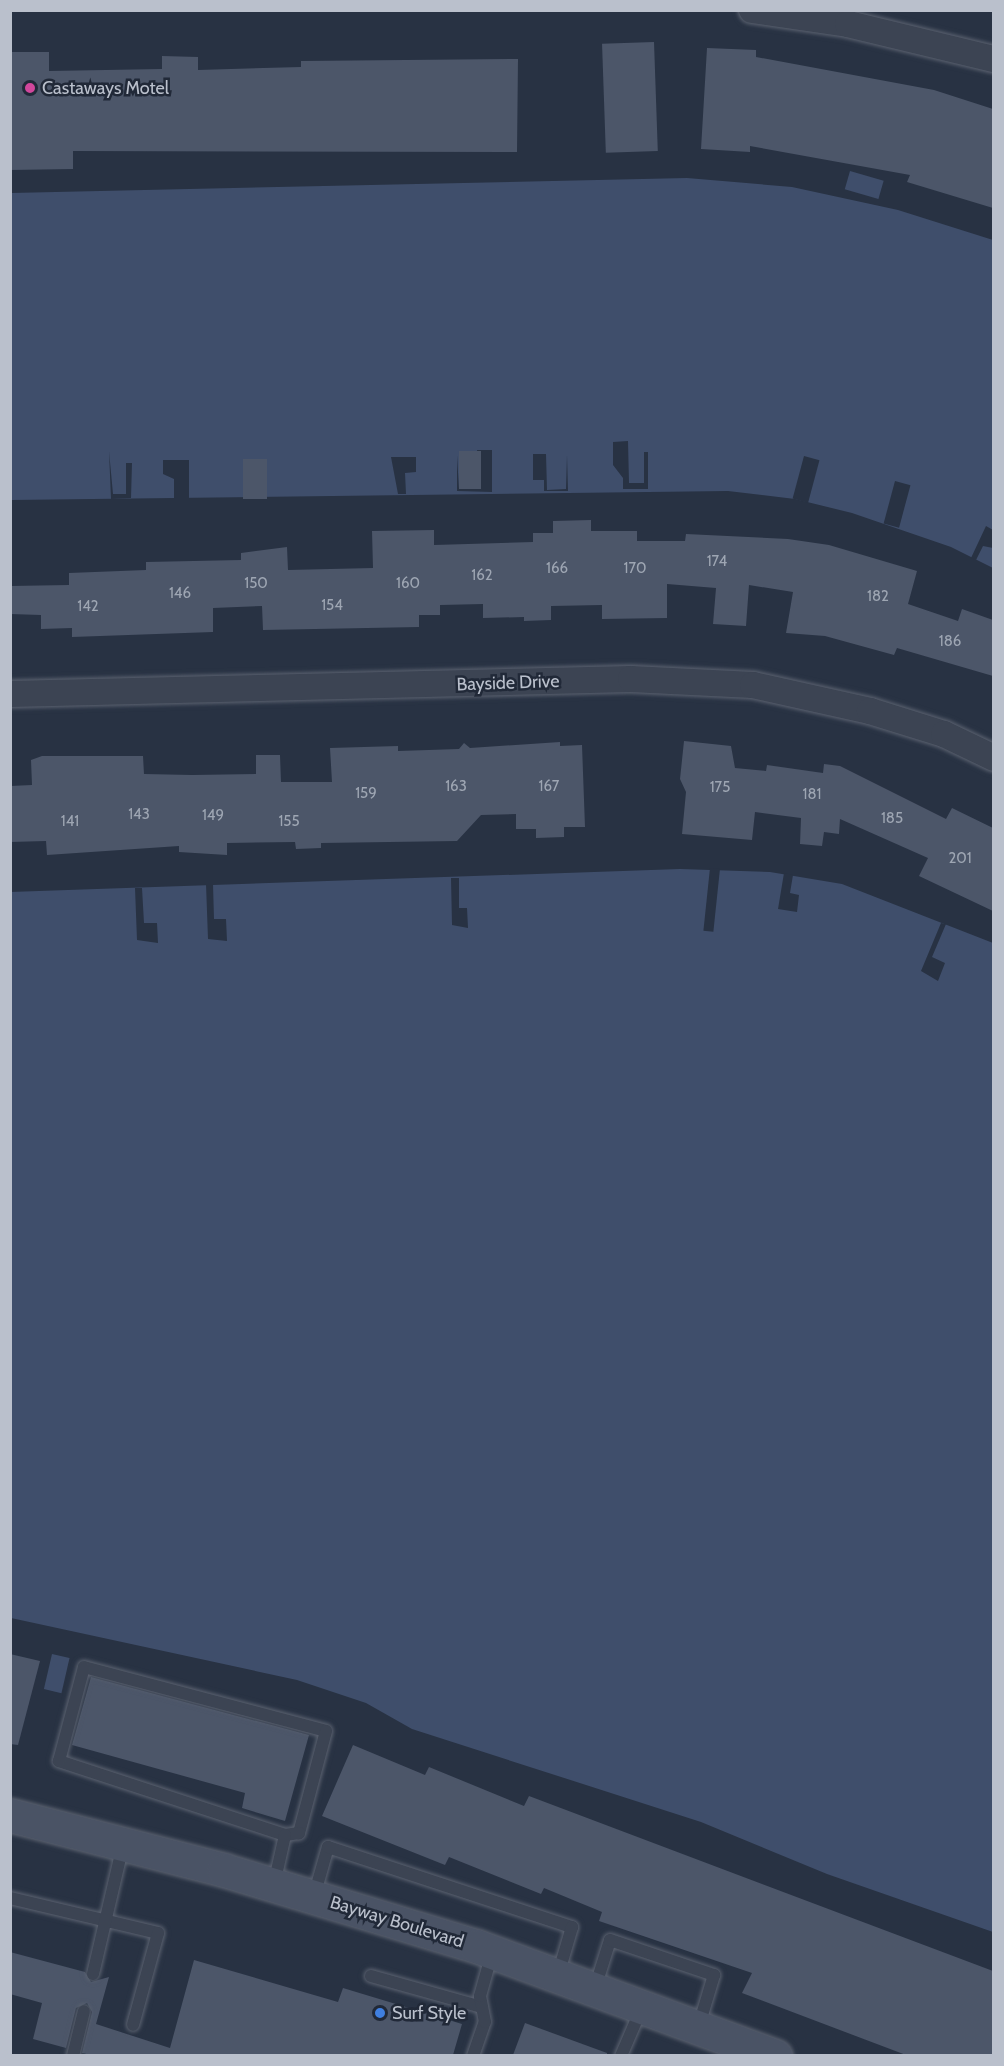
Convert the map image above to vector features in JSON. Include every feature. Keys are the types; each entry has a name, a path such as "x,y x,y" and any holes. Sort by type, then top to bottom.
{"street":[{"path":"752,10 848,24 993,59"},
{"name":"Bayside Drive","path":"10,694 632,679 753,685 870,711 944,734 993,758"},
{"name":"Bayway Boulevard","path":"10,1815 273,1885 493,1952 775,2055"}],"lane":[{"path":"84,1667 326,1731 299,1833 285,1835 59,1761 84,1667"},
{"path":"273,1885 285,1835"},
{"path":"93,1974 124,1844"},
{"path":"314,1897 328,1847 572,1927 557,1976"},
{"path":"10,1898 158,1933 133,2025"},
{"path":"594,1989 610,1940 714,1975 698,2026"},
{"path":"473,2055 484,2022 480,1996 493,1952"},
{"path":"371,1976 481,2007"},
{"path":"621,2055 643,2007"},
{"path":"73,2055 84,2011"}],"water":[{"path":"850,171 884,181 878,199 845,189"},
{"path":"687,178 792,187 898,210 993,240 993,568 951,547 852,513 795,499 728,491 11,500 11,193"},
{"path":"680,869 770,872 842,884 993,943 993,1932 827,1874 701,1822 412,1729 366,1703 297,1680 11,1618 10,892"},
{"path":"52,1654 70,1658 61,1693 44,1689"}],"pier":[{"path":"628,441 629,483 644,483 644,452 648,452 648,489 623,489 623,478 613,465 613,442"},
{"path":"477,450 492,450 492,492 457,491 457,455 459,489 481,489"},
{"path":"109,451 113,494 126,494 126,463 132,463 131,498 111,499"},
{"path":"533,454 546,454 547,490 566,489 567,455 568,491 544,491 544,480 533,480"},
{"path":"804,456 819,460 808,503 793,499"},
{"path":"391,457 416,457 416,472 405,473 406,494 398,494"},
{"path":"163,460 189,460 189,498 174,498 174,479 163,474"},
{"path":"895,481 910,485 899,528 884,524"},
{"path":"986,526 993,530 993,548 983,546 976,560 971,558"},
{"path":"710,868 720,869 713,932 703,931"},
{"path":"784,873 793,875 790,893 799,895 797,912 778,909"},
{"path":"451,878 459,878 459,908 467,908 468,928 452,925"},
{"path":"206,884 213,884 214,919 226,919 227,941 208,939"},
{"path":"135,888 142,888 144,923 157,923 158,943 137,940"},
{"path":"941,923 946,924 932,957 945,963 938,981 921,971"}],"building":[{"path":"654,42 658,151 606,153 602,44"},
{"path":"707,48 756,50 756,57 934,90 993,109 993,208 907,182 910,175 750,146 750,152 701,149"},
{"path":"10,52 49,52 49,71 162,69 162,56 198,57 198,70 301,67 301,61 518,59 517,152 73,151 73,169 10,170"},
{"path":"459,451 481,451 481,489 459,489"},
{"path":"243,459 267,459 267,499 243,499"},
{"path":"591,520 591,531 637,531 637,541 685,541 686,534 788,539 829,545 917,571 908,604 958,621 962,609 993,620 993,676 897,648 894,655 825,636 786,633 793,592 749,585 746,626 713,624 716,588 667,584 667,618 602,619 602,605 551,606 551,620 524,621 524,617 483,618 483,604 440,605 440,615 419,615 419,627 263,630 262,606 213,608 213,632 72,637 72,628 41,629 41,615 10,614 10,586 69,585 69,573 146,570 146,562 241,560 241,553 287,547 288,570 373,568 372,531 434,530 434,545 533,542 533,533 553,533 553,521"},
{"path":"684,741 731,746 735,768 766,771 767,765 823,773 824,764 840,766 946,819 952,808 993,828 993,911 919,876 928,858 840,819 839,834 824,832 822,846 800,844 801,818 755,812 752,840 682,834 686,792 680,779"},
{"path":"560,742 560,746 582,745 585,827 564,827 564,837 536,838 536,829 516,829 516,814 481,815 457,841 321,843 321,848 296,849 295,842 227,843 227,855 179,852 179,846 47,855 46,841 10,842 10,786 32,785 31,760 42,756 143,756 144,774 192,775 256,774 256,755 280,755 281,782 332,782 330,748 398,746 398,751 459,749 464,743 470,748"},
{"path":"10,1654 40,1661 18,1745 10,1744"},
{"path":"91,1677 309,1735 285,1821 242,1808 245,1793 72,1745"},
{"path":"353,1745 425,1775 429,1767 524,1806 529,1796 993,1971 993,2055 906,2055 742,1993 752,1973 599,1921 602,1912 544,1888 541,1894 449,1857 445,1865 322,1816"},
{"path":"10,1952 85,1972 91,1982 109,1977 96,2024 170,2048 194,1960 338,2002 343,1988 462,2024 453,2055 91,2055 82,2053 92,2012 87,2003 76,2008 66,2048 33,2039 42,2003 10,1994"},
{"path":"525,2023 607,2053 607,2055 513,2055"}],"place":[{"name":"Castaways Motel","path":"30,88"},
{"name":"Surf Style","path":"380,2013"}]}
